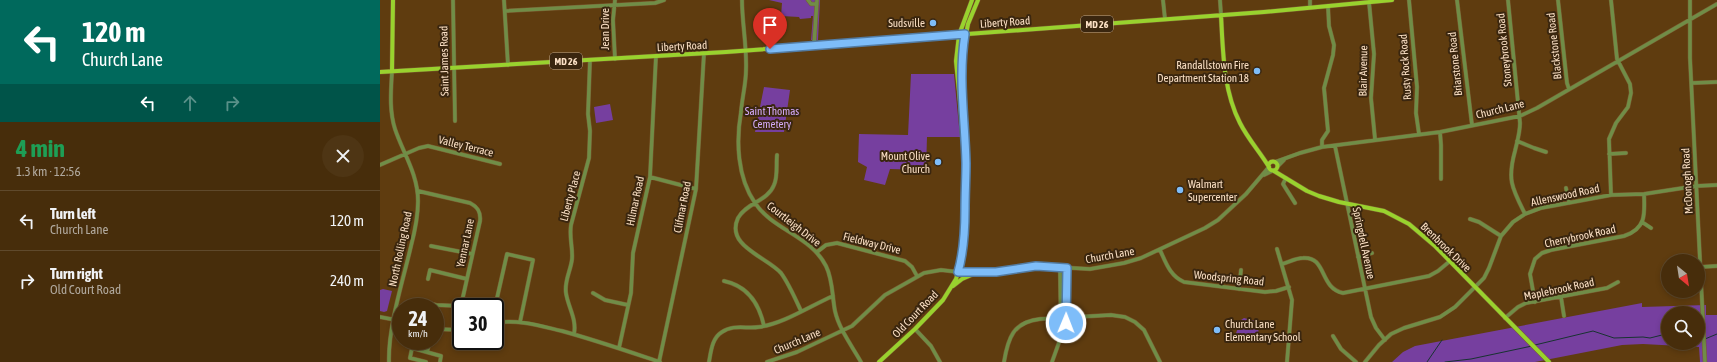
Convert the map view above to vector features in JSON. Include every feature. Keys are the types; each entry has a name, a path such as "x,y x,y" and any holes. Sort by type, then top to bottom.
{"main road":[{"name":"North Rolling Road","path":"392,71 393,0"},
{"name":"Old Court Road","path":"962,107 956,68 959,35 965,14 972,0"},
{"name":"Old Court Road","path":"879,362 940,304 952,286 958,272 963,253 965,228 966,162 962,107 962,62 965,34 978,0"},
{"name":"Liberty Road","path":"380,72 704,54 1221,15 1392,0"},
{"name":"Brenbrook Drive","path":"1221,15 1226,78 1231,100 1242,127 1263,158 1285,177 1307,191 1347,204 1373,208 1400,219 1426,238 1450,261 1549,362"},
{"path":"952,286 962,279 976,274"}],"street":[{"name":"Saint James Road","path":"453,0 455,121"},
{"path":"504,0 508,65"},
{"name":"Jean Drive","path":"615,0 615,59"},
{"path":"505,11 655,3 664,0"},
{"name":"Courtleigh Drive","path":"742,0 746,72 739,123 740,160 744,179 761,211 775,223 804,241 817,252 828,272 835,312 843,330 861,362"},
{"path":"808,0 811,4 817,2 814,46"},
{"path":"1163,0 1165,19"},
{"name":"Brenbrook Drive","path":"1220,0 1221,15"},
{"path":"1310,0 1310,8"},
{"name":"Rusty Rock Road","path":"1409,0 1417,88 1416,113 1419,134"},
{"name":"Briarstone Road","path":"1457,0 1472,125"},
{"name":"Stoneybrook Road","path":"1508,0 1520,116 1520,128 1510,169 1511,182 1525,214"},
{"name":"Blackstone Road","path":"1558,0 1566,83 1569,89"},
{"path":"1610,0 1618,61 1630,84 1631,98 1628,107 1616,123 1611,134 1609,145 1611,195"},
{"name":"McDonogh Road","path":"1690,0 1690,48 1699,254"},
{"name":"Blair Avenue","path":"1369,2 1374,58 1371,98 1375,140"},
{"name":"Church Lane","path":"767,362 797,352 857,322 884,295 917,276 936,271 976,274 1028,266 1090,269 1132,261 1160,250 1218,220 1263,176 1286,158 1322,148 1440,132 1520,116 1717,4"},
{"path":"1322,148 1322,140 1328,131 1324,88 1334,45 1329,26 1328,6"},
{"name":"Clifmar Road","path":"660,362 696,189 704,54"},
{"name":"Hilmar Road","path":"619,348 632,286 633,253 650,177 656,56"},
{"name":"Liberty Place","path":"574,334 575,323 567,300 566,287 572,257 570,236 571,225 589,158 590,134 588,114 590,60"},
{"name":"North Rolling Road","path":"392,71 392,120 412,168 418,191 417,219 399,298"},
{"path":"1692,84 1717,82"},
{"path":"1440,132 1441,179"},
{"path":"1517,140 1546,152"},
{"name":"Valley Terrace","path":"380,165 406,155 419,148 428,146 500,164"},
{"name":"Springdell Avenue","path":"1335,146 1364,289 1373,323 1385,340"},
{"path":"1609,154 1626,153"},
{"path":"777,155 776,179 774,186 768,194 746,208 739,216 736,226 737,236 747,248 771,264 780,273 787,283 801,311"},
{"path":"650,177 696,189"},
{"path":"1285,177 1283,184 1295,203"},
{"name":"Allenswood Road","path":"1365,362 1385,340 1404,328 1445,314 1476,288 1487,273 1501,236 1513,222 1525,214 1541,208 1611,195 1644,194 1696,186 1717,185"},
{"path":"1566,188 1569,203"},
{"name":"Yennar Lane","path":"418,191 470,203 477,208 480,213 480,221 463,298"},
{"path":"1644,194 1645,214 1642,222 1651,228"},
{"path":"1470,219 1479,222 1501,236"},
{"name":"Cherrybrook Road","path":"1535,302 1530,274 1535,260 1542,253 1624,236 1636,230 1642,222"},
{"name":"Fieldway Drive","path":"817,252 830,244 841,244 905,261 912,267 917,276"},
{"path":"431,246 472,254"},
{"path":"1277,249 1289,287 1292,307 1287,362"},
{"name":"Woodspring Road","path":"1160,250 1168,268 1176,277 1191,284 1271,291 1289,287"},
{"path":"1358,257 1372,253"},
{"path":"497,298 507,254 533,260 520,322"},
{"path":"1282,264 1303,258 1311,259 1321,268 1326,281 1335,291 1348,293 1429,276 1450,261"},
{"path":"1705,267 1717,266"},
{"path":"1060,267 1060,340"},
{"path":"1052,362 1067,317 1067,268"},
{"path":"428,279 430,270 467,279"},
{"path":"1239,289 1241,270"},
{"path":"724,281 739,286 752,298 760,310 764,326"},
{"name":"Maplebrook Road","path":"1506,318 1522,305 1607,288 1618,282"},
{"path":"593,293 605,300 628,305"},
{"path":"709,362 713,344 723,331 731,328 764,326 777,322 833,296"},
{"path":"1561,296 1564,316"},
{"name":"McDonogh Road","path":"1702,298 1705,362"},
{"path":"1004,362 1009,338 1019,327 1034,320 1111,315 1119,315 1130,319 1144,330 1160,362"},
{"path":"380,316 392,319"},
{"path":"504,323 520,322 574,334 660,362"},
{"path":"915,329 928,342 940,362"},
{"name":"North Rolling Road","path":"388,362 392,332"},
{"path":"1333,336 1341,349 1356,362"},
{"path":"426,362 410,358 412,348 441,356 440,362"}],"green space":[{"path":"769,0 820,0 818,40 811,40 813,16 811,16 811,18 800,19 799,17 781,16 782,3"},
{"path":"911,74 954,74 960,137 927,137 926,170 890,169 885,185 864,180 867,167 858,162 859,134 908,135"},
{"name":"Saint Thomas Cemetery","path":"764,87 790,90 784,132 755,132"},
{"path":"610,104 613,120 596,123 594,107"},
{"path":"383,289 392,291 387,311 384,312 380,311 380,290"},
{"path":"1642,303 1642,307 1661,306 1661,345 1622,345 1535,362 1392,362 1403,352 1415,346"},
{"path":"1706,305 1706,315 1717,315 1717,362 1700,362 1699,350 1705,350 1705,306 1674,306"},
{"path":"1244,318 1260,322 1258,333 1252,339 1241,339 1235,336 1241,320"}],"waterway":[{"path":"1535,345 1593,331 1614,338 1650,338 1661,335"},
{"path":"1705,339 1717,334"},
{"path":"1427,362 1442,340"},
{"path":"1445,362 1471,359 1532,346"}],"place":[{"name":"Sudsville","path":"933,23"},
{"name":"Randallstown Fire Department Station 18","path":"1257,71"},
{"name":"Mount Olive Church","path":"938,162"},
{"name":"Walmart Supercenter","path":"1180,190"},
{"name":"Church Lane Elementary School","path":"1217,330"}],"route":[{"path":"770,49 965,34 962,62 962,107 966,162 965,228 963,253 958,272 976,274 1028,266 1067,268 1066,323"}]}
